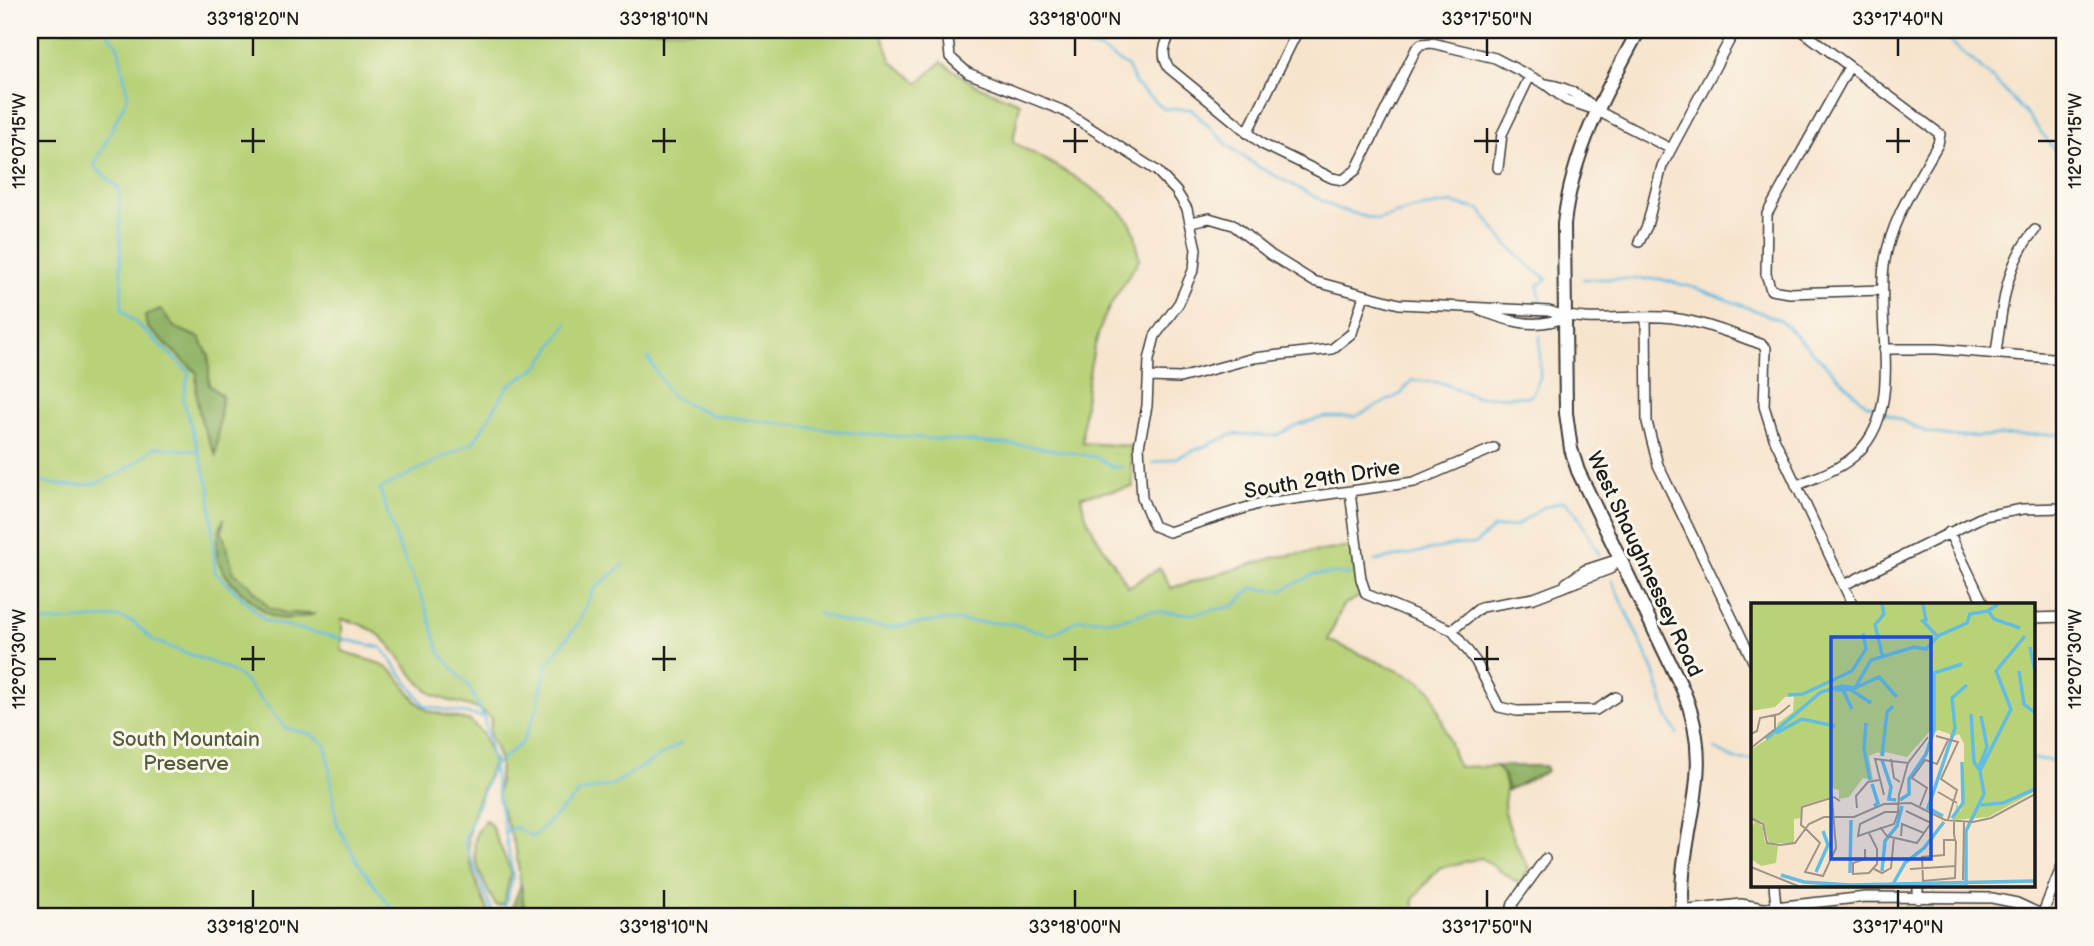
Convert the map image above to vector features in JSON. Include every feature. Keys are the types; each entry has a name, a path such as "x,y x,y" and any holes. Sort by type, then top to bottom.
{"street":[{"path":"947,30 950,57 958,66 968,73 1064,111 1157,171 1176,191 1192,222 1196,249 1194,268 1179,303 1155,336 1149,377 1180,378 1254,358 1332,349 1352,334 1364,295"},
{"path":"1172,30 1164,47 1163,59 1169,68 1247,133 1274,150 1332,178 1343,180 1356,170 1416,49 1421,44 1432,43 1486,54 1671,149"},
{"path":"1247,133 1298,30"},
{"name":"West Shaughnessey Road","path":"1639,30 1596,110 1574,171 1566,211 1566,413 1571,449 1578,471 1683,690 1696,737 1698,787 1682,866 1683,914"},
{"path":"1639,242 1647,226 1656,182 1735,30"},
{"path":"1796,486 1842,466 1867,442 1881,417 1884,267 1897,218 1938,144 1940,134 1801,30"},
{"path":"1849,67 1767,214 1766,274 1771,290 1790,293 1882,290"},
{"path":"1498,168 1502,134 1530,76"},
{"path":"1192,222 1209,218 1234,225 1271,255 1313,281 1399,304 1549,311 1565,317 1646,317 1696,322 1766,348 1764,405 1774,438 1852,603"},
{"path":"1996,353 2013,264 2022,245 2035,230"},
{"path":"1475,308 1504,321 1522,323 1550,324 1565,317"},
{"path":"1522,323 1523,311"},
{"path":"1646,317 1649,441 1658,465 1751,657"},
{"path":"1884,349 1996,353 2064,359"},
{"name":"South 29th Drive","path":"1149,377 1138,458 1142,498 1154,526 1169,533 1258,503 1414,482 1494,448"},
{"path":"1350,492 1361,579 1366,593 1452,629 1476,662 1499,707 1517,711 1596,710 1616,697"},
{"path":"1844,585 1949,532 2000,512 2064,508"},
{"path":"1949,532 1983,603"},
{"path":"1452,629 1480,607 1525,600 1565,584 1585,569 1620,558"},
{"path":"2035,618 2064,617"},
{"path":"1510,916 1513,902 1545,859"},
{"path":"1743,916 1766,912 1776,906 1866,897 2005,899 2044,916 2064,861"},
{"path":"1774,886 1776,906"},
{"path":"1918,886 1918,899"},
{"path":"1639,916 1721,911 1741,904 1766,912"}],"green space":[{"name":"South Mountain Preserve","path":"30,30 880,30 892,62 919,83 941,62 977,86 1020,103 1013,142 1094,189 1121,212 1130,223 1135,236 1139,260 1106,313 1094,350 1082,443 1130,446 1133,487 1081,496 1093,531 1128,587 1160,568 1171,588 1276,557 1351,547 1361,596 1343,605 1328,640 1417,679 1432,691 1458,767 1496,766 1505,780 1504,805 1509,827 1529,868 1520,884 1481,858 1439,868 1413,899 1415,916 525,916 516,850 498,797 500,761 490,735 491,718 476,709 434,695 383,638 372,630 342,619 342,651 378,663 394,672 417,702 428,711 470,721 482,733 494,761 476,806 468,838 473,871 490,916 30,916"},
{"path":"160,309 174,327 200,338 209,356 209,385 222,396 216,455 200,415 197,373 147,327 145,316"},
{"path":"224,518 222,532 234,573 250,585 269,608 285,613 315,614 283,619 274,617 232,582 220,565 217,555 219,532"},
{"path":"1496,766 1545,766 1547,771 1508,790 1504,776"},
{"path":"486,820 491,825 511,871 504,904 499,906 495,904 480,873 474,850 479,829"},
{"path":"521,884 525,916 509,916 509,915"}],"waterway":[{"path":"105,30 118,46 128,96 94,166 119,189 122,310 189,372 183,399 210,490 215,572 266,621 382,648 425,706 484,717 493,766 464,841 494,916"},
{"path":"1034,30 1101,50 1128,67 1136,85 1164,109 1191,109 1229,146 1257,166 1338,209 1377,220 1413,209 1452,203 1481,210 1510,248 1547,279 1538,285 1541,304"},
{"path":"1935,30 2005,91 2064,163"},
{"path":"1583,279 1660,279 1699,289 1780,320 1865,403 1926,432 1958,437 2064,434"},
{"path":"484,717 469,687 440,653 425,605 398,545 380,489 474,442 508,386 539,366 567,324"},
{"path":"1153,463 1176,458 1234,434 1275,436 1299,424 1325,417 1355,417 1401,394 1412,380 1442,383 1476,397 1531,396 1540,378 1540,336"},
{"path":"648,358 671,396 712,415 854,433 1030,446 1096,457 1113,467 1122,467"},
{"path":"30,479 68,486 83,485 98,482 125,470 155,447 198,451"},
{"path":"1375,561 1455,545 1475,544 1493,528 1516,526 1541,508 1563,501 1575,511 1599,554"},
{"path":"505,832 493,766 522,743 537,709 547,664 577,625 594,589 624,565"},
{"path":"817,613 846,623 887,628 944,620 1013,624 1051,635 1080,619 1120,620 1151,611 1192,614 1234,606 1252,588 1281,591 1314,574 1350,574"},
{"path":"1612,581 1654,671 1667,715 1677,734"},
{"path":"30,623 119,617 133,622 154,641 226,668 242,678 286,728 311,734 326,745 337,825 357,861 397,916"},
{"path":"502,916 513,877 505,832 516,827 533,837 580,792 612,785 680,744"},
{"path":"1715,749 1735,759 1751,760"},
{"path":"2035,759 2064,761"},
{"path":"841,916 843,909"}]}
